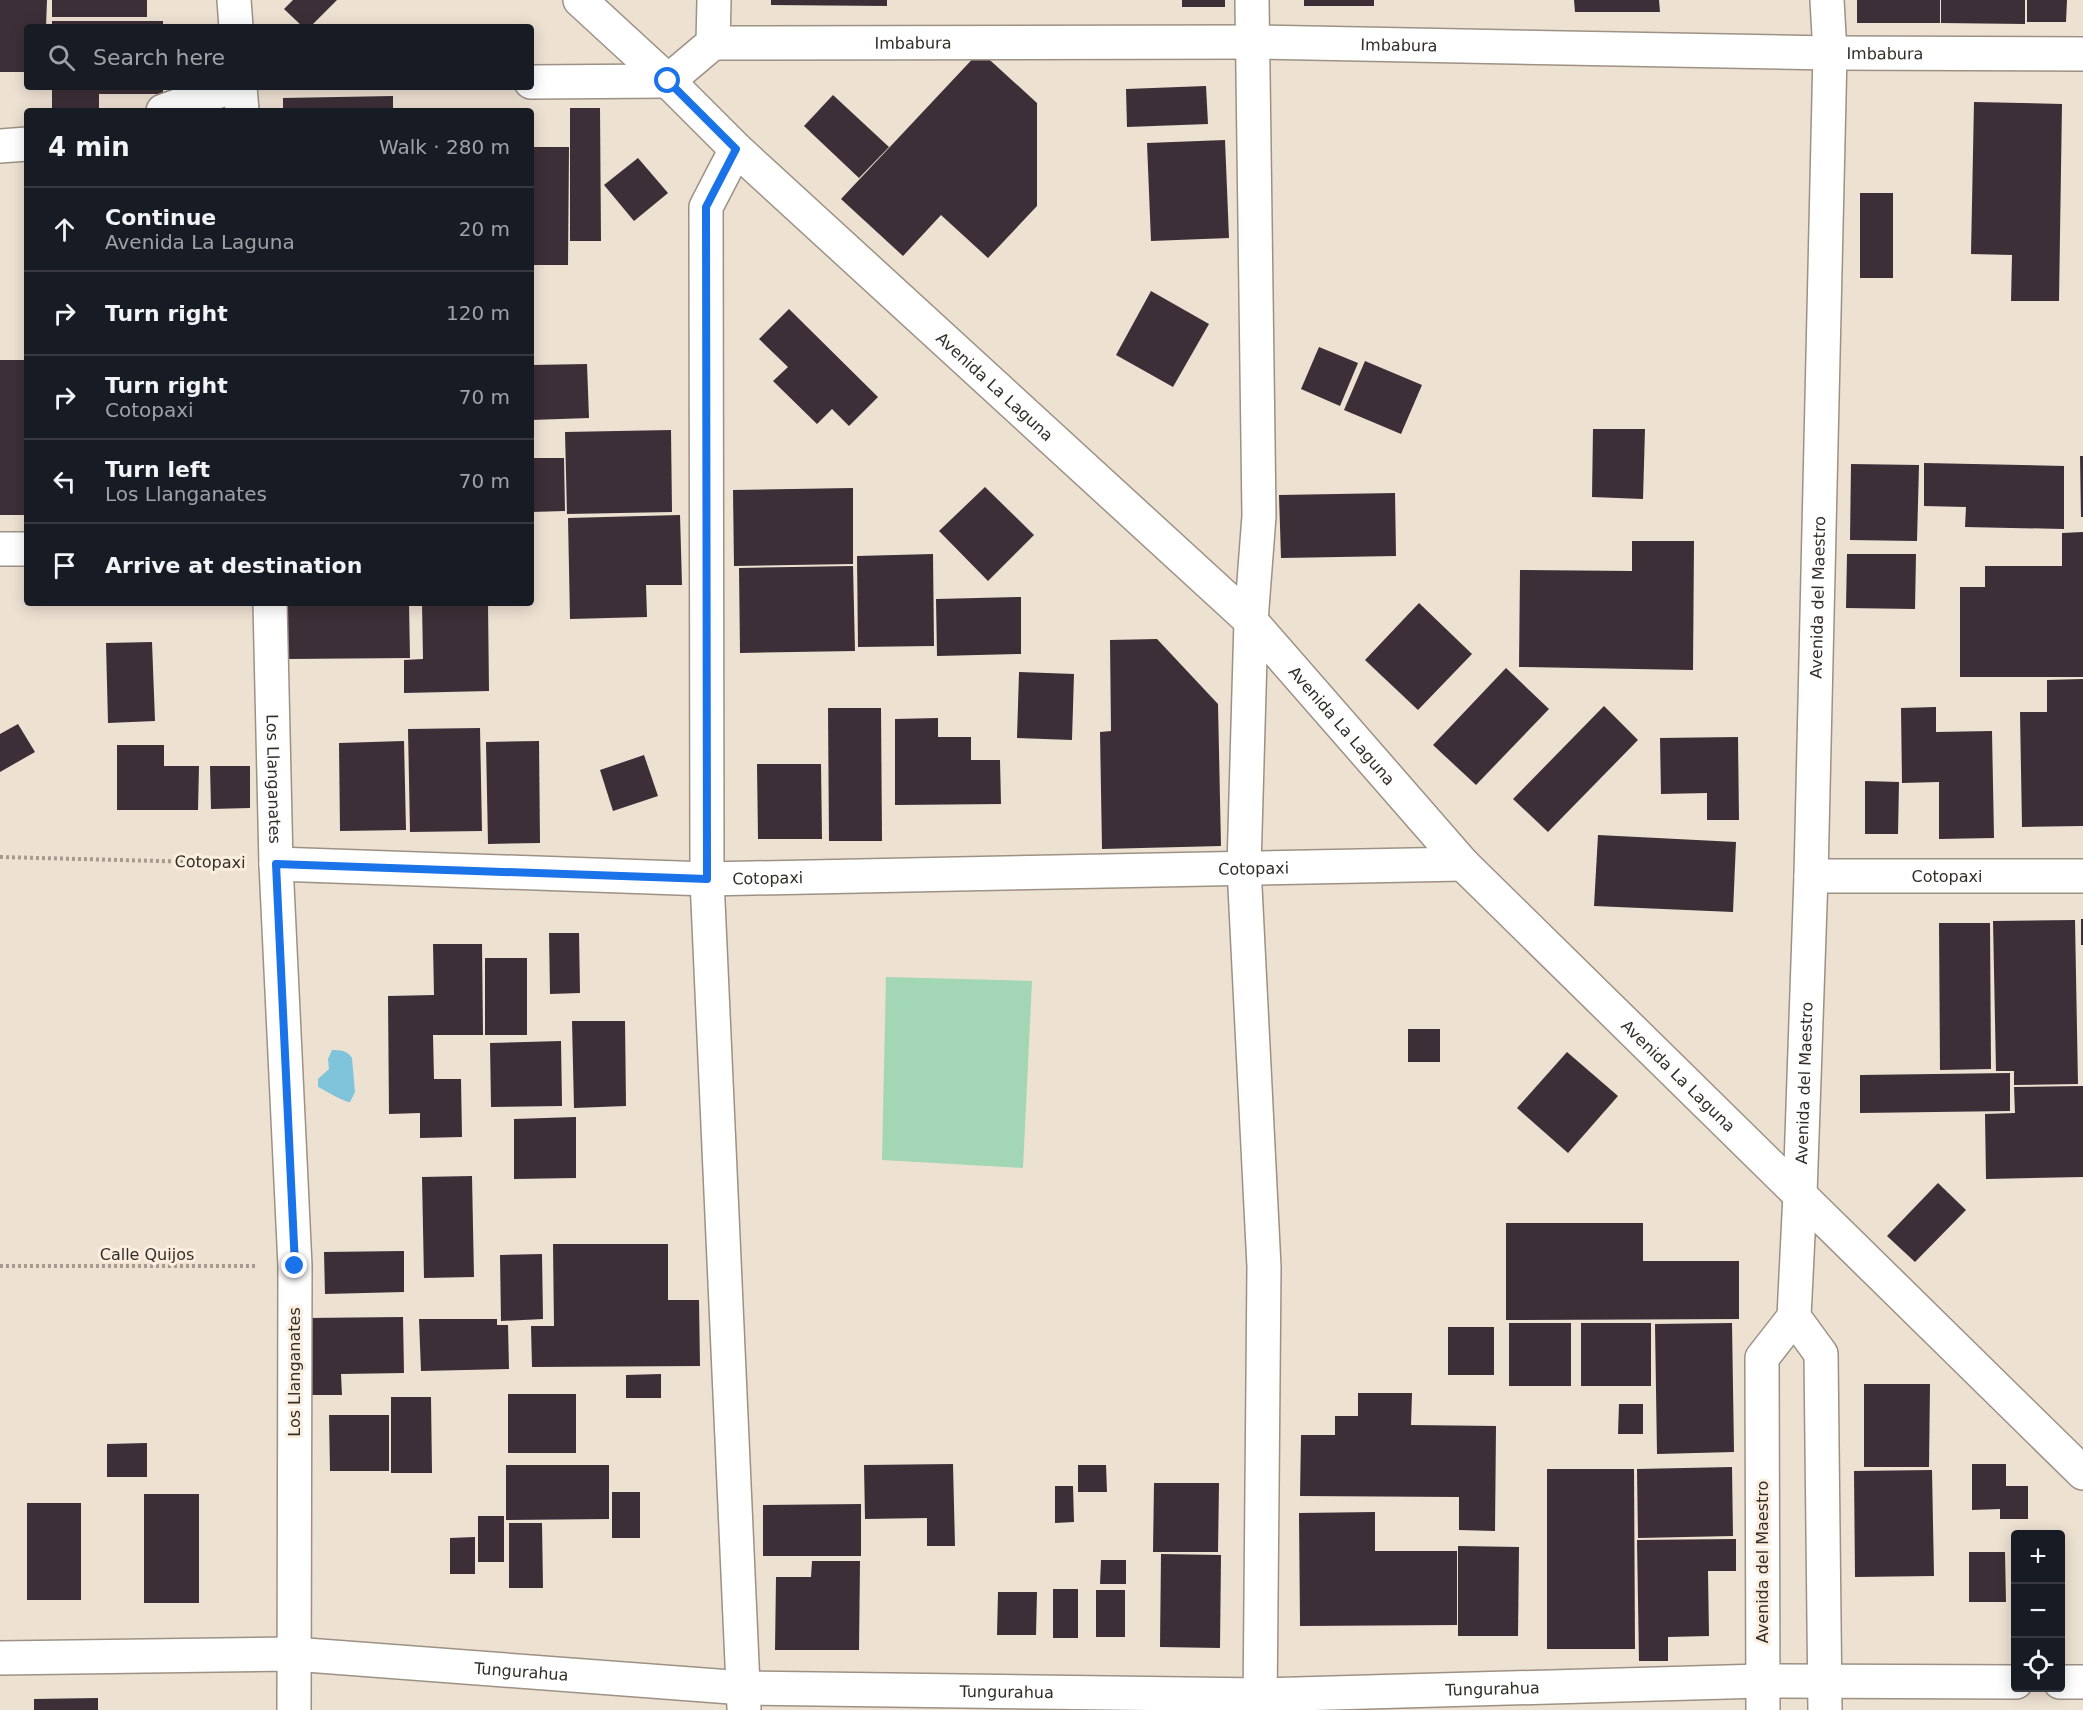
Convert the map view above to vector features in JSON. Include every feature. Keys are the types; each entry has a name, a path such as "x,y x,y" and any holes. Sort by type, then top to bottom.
{"street":[{"path":"234,0 236,24"},
{"name":"Avenida La Laguna","path":"580,0 668,81 736,149 1251,621 1463,864 2083,1473"},
{"path":"534,82 668,81 713,43 714,0"},
{"path":"1252,0 1259,516 1251,621 1244,867 1264,1267 1260,1702"},
{"name":"Avenida del Maestro","path":"1763,1695 1762,1358 1794,1317 1800,1194 1811,876 1830,53 1827,0"},
{"name":"Imbabura","path":"713,43 1253,42 1830,53 2083,54"},
{"path":"172,108 222,90"},
{"path":"240,90 242,108"},
{"path":"0,146 24,144"},
{"path":"736,149 706,207 707,879 744,1699"},
{"path":"0,549 24,549"},
{"name":"Los Llanganates","path":"270,606 276,864 295,1266 294,1710"},
{"name":"Cotopaxi","path":"276,864 707,879 1463,864"},
{"name":"Cotopaxi","path":"1811,876 2083,876"},
{"path":"1794,1317 1821,1354 1825,1695"},
{"name":"Tungurahua","path":"0,1658 293,1654 744,1699 1260,1702 1825,1695 2011,1682"},
{"path":"2065,1682 2083,1682"}],"path":[{"name":"Cotopaxi","path":"0,857 276,864"},
{"name":"Calle Quijos","path":"0,1266 295,1266"}],"green space":[{"path":"886,977 1032,981 1023,1168 882,1160"}],"water":[{"path":"332,1050 346,1052 352,1058 355,1092 350,1102 318,1087 318,1079 329,1069 328,1059"}],"building":[{"path":"0,0 47,0 46,24 24,24 24,72 0,72"},
{"path":"52,0 147,0 147,17 52,17"},
{"path":"293,0 337,0 313,24 300,24 284,9"},
{"path":"771,0 887,0 887,6 771,5"},
{"path":"1182,0 1225,0 1225,7 1182,7"},
{"path":"1304,0 1374,0 1374,6 1304,6"},
{"path":"1574,0 1659,0 1660,12 1575,12"},
{"path":"1857,0 1940,0 1940,23 1857,23"},
{"path":"1941,0 2025,0 2025,24 1941,23"},
{"path":"2027,0 2067,0 2066,22 2027,22"},
{"path":"52,21 163,21 163,24 52,24"},
{"path":"980,51 1037,103 1037,206 988,258 941,215 903,256 841,199"},
{"path":"1206,86 1208,124 1127,127 1126,89"},
{"path":"52,90 163,90 163,94 99,94 99,108 52,108"},
{"path":"833,95 889,147 859,178 804,126"},
{"path":"393,96 393,108 283,108 283,98"},
{"path":"1974,102 2062,104 2059,301 2011,301 2012,255 1971,254"},
{"path":"570,108 600,108 601,241 570,241"},
{"path":"1225,140 1229,238 1151,241 1147,143"},
{"path":"534,147 569,147 568,265 534,265"},
{"path":"638,158 668,193 634,221 604,185"},
{"path":"1860,193 1893,193 1893,278 1860,278"},
{"path":"1151,291 1209,324 1173,387 1116,355"},
{"path":"789,309 878,397 849,426 832,409 817,424 773,381 788,367 759,339"},
{"path":"1319,347 1358,363 1340,406 1301,389"},
{"path":"0,360 24,360 24,515 0,515"},
{"path":"1365,361 1422,385 1401,434 1344,410"},
{"path":"587,364 589,418 534,420 534,365"},
{"path":"1593,429 1645,429 1643,499 1592,497"},
{"path":"671,430 672,512 567,514 565,432"},
{"path":"2080,456 2083,456 2083,517 2081,517"},
{"path":"534,458 564,458 565,511 534,512"},
{"path":"1924,463 2064,466 2064,529 1965,527 1966,507 1924,506"},
{"path":"1851,464 1919,465 1917,541 1850,540"},
{"path":"985,487 1034,535 988,581 939,531"},
{"path":"853,488 853,564 734,566 733,490"},
{"path":"1395,493 1396,556 1281,558 1279,495"},
{"path":"680,515 682,585 646,585 647,617 570,619 568,518"},
{"path":"2083,532 2083,677 1960,677 1960,587 1985,587 1985,566 2062,566 2062,533"},
{"path":"1632,541 1694,541 1693,670 1519,667 1520,570 1632,571"},
{"path":"933,554 934,646 858,647 857,556"},
{"path":"1847,554 1916,554 1915,609 1846,608"},
{"path":"853,566 855,651 740,653 739,568"},
{"path":"1021,597 1021,654 937,656 936,599"},
{"path":"1419,603 1472,654 1418,710 1365,660"},
{"path":"286,606 409,606 410,658 287,659"},
{"path":"422,606 488,606 489,691 404,693 404,660 423,659"},
{"path":"1157,639 1218,704 1221,846 1102,849 1100,732 1111,731 1110,640"},
{"path":"152,642 155,721 108,723 106,643"},
{"path":"1506,668 1549,709 1476,785 1433,745"},
{"path":"1019,672 1074,674 1072,740 1017,738"},
{"path":"2083,679 2083,826 2022,827 2020,712 2047,712 2047,680"},
{"path":"1604,706 1638,740 1548,832 1513,799"},
{"path":"1936,707 1936,732 1992,731 1994,838 1939,839 1939,782 1902,783 1901,708"},
{"path":"828,708 881,708 882,841 829,841"},
{"path":"938,718 938,737 971,737 971,760 1000,760 1001,804 895,805 895,719"},
{"path":"18,724 35,752 0,772 0,734"},
{"path":"480,728 482,831 410,832 408,729"},
{"path":"1738,737 1739,820 1707,820 1707,793 1661,794 1660,738"},
{"path":"404,741 406,830 340,831 339,743"},
{"path":"539,741 540,843 488,844 486,742"},
{"path":"117,745 164,745 164,766 199,766 198,810 117,810"},
{"path":"644,755 658,796 613,811 600,770"},
{"path":"757,764 821,764 822,839 758,839"},
{"path":"210,766 250,766 250,808 211,809"},
{"path":"1865,781 1899,782 1898,834 1865,834"},
{"path":"1598,835 1736,842 1733,912 1594,906"},
{"path":"2081,919 2083,919 2083,945 2081,945"},
{"path":"2075,920 2078,1084 2014,1085 2014,1071 1996,1071 1993,921"},
{"path":"1939,923 1990,923 1991,1069 1940,1070"},
{"path":"549,933 579,933 580,993 550,994"},
{"path":"433,944 482,944 483,1035 433,1035 434,1079 461,1079 462,1137 420,1138 420,1113 389,1114 388,996 434,995"},
{"path":"485,958 527,958 527,1035 485,1035"},
{"path":"572,1021 625,1021 626,1106 574,1108"},
{"path":"1408,1029 1440,1029 1440,1062 1408,1062"},
{"path":"561,1041 562,1106 491,1107 490,1043"},
{"path":"1567,1052 1618,1096 1568,1153 1517,1108"},
{"path":"2010,1073 2010,1111 1860,1113 1860,1075"},
{"path":"2083,1086 2083,1177 1986,1179 1985,1114 2015,1113 2014,1087"},
{"path":"576,1117 576,1178 514,1179 514,1119"},
{"path":"472,1176 474,1277 424,1278 422,1177"},
{"path":"1938,1183 1966,1210 1915,1262 1887,1236"},
{"path":"1506,1223 1643,1223 1643,1261 1739,1261 1739,1319 1506,1320"},
{"path":"553,1244 668,1244 668,1300 699,1300 700,1366 532,1367 531,1326 554,1326"},
{"path":"404,1251 404,1292 325,1294 324,1252"},
{"path":"542,1254 543,1319 501,1321 500,1255"},
{"path":"403,1317 404,1373 341,1374 342,1395 306,1395 306,1318"},
{"path":"419,1319 497,1319 497,1325 508,1325 509,1369 421,1371"},
{"path":"1509,1323 1571,1323 1571,1386 1509,1386"},
{"path":"1581,1323 1651,1323 1651,1386 1581,1386"},
{"path":"1732,1323 1734,1452 1657,1454 1655,1324"},
{"path":"1448,1327 1494,1327 1494,1375 1448,1375"},
{"path":"661,1374 661,1398 626,1398 626,1375"},
{"path":"1864,1384 1930,1384 1929,1467 1864,1467"},
{"path":"1358,1393 1412,1393 1411,1425 1496,1426 1495,1531 1459,1530 1459,1497 1300,1496 1301,1435 1335,1435 1335,1416 1358,1416"},
{"path":"508,1394 576,1394 576,1453 508,1453"},
{"path":"391,1397 431,1397 432,1473 391,1473"},
{"path":"1619,1404 1643,1404 1643,1434 1618,1434"},
{"path":"329,1415 389,1415 389,1471 330,1471"},
{"path":"147,1443 147,1477 107,1477 107,1444"},
{"path":"953,1464 955,1546 927,1546 927,1518 865,1519 864,1465"},
{"path":"1972,1464 2006,1464 2006,1486 2028,1486 2028,1519 2000,1519 2000,1509 1972,1510"},
{"path":"506,1465 609,1465 609,1519 506,1520"},
{"path":"1078,1465 1106,1465 1107,1492 1078,1492"},
{"path":"1732,1467 1733,1536 1638,1538 1637,1469"},
{"path":"1547,1469 1634,1469 1635,1649 1547,1649"},
{"path":"1932,1470 1934,1576 1855,1577 1854,1471"},
{"path":"1154,1483 1219,1483 1218,1552 1153,1552"},
{"path":"1055,1486 1073,1486 1074,1522 1055,1523"},
{"path":"612,1492 640,1492 640,1538 612,1538"},
{"path":"144,1494 199,1494 199,1603 144,1603"},
{"path":"27,1503 81,1503 81,1600 27,1600"},
{"path":"861,1504 861,1556 763,1556 763,1505"},
{"path":"1375,1512 1375,1551 1457,1551 1457,1625 1300,1626 1299,1513"},
{"path":"478,1516 504,1516 504,1562 478,1562"},
{"path":"509,1523 542,1523 543,1588 509,1588"},
{"path":"475,1537 475,1574 450,1574 450,1538"},
{"path":"1736,1539 1736,1571 1708,1571 1709,1636 1668,1637 1668,1661 1639,1661 1637,1540"},
{"path":"1458,1546 1519,1547 1518,1636 1458,1636"},
{"path":"1969,1552 2005,1552 2006,1602 1969,1602"},
{"path":"1161,1554 1221,1555 1220,1648 1160,1647"},
{"path":"1101,1560 1126,1560 1126,1584 1100,1584"},
{"path":"812,1561 860,1561 859,1650 775,1650 776,1577 811,1577"},
{"path":"1053,1589 1078,1589 1078,1638 1053,1638"},
{"path":"1096,1590 1125,1590 1125,1637 1096,1637"},
{"path":"998,1592 1037,1592 1036,1635 997,1635"},
{"path":"98,1698 98,1710 34,1710 34,1699"}],"route":[{"path":"295,1266 276,864 707,879 706,207 736,149 668,81"}]}
